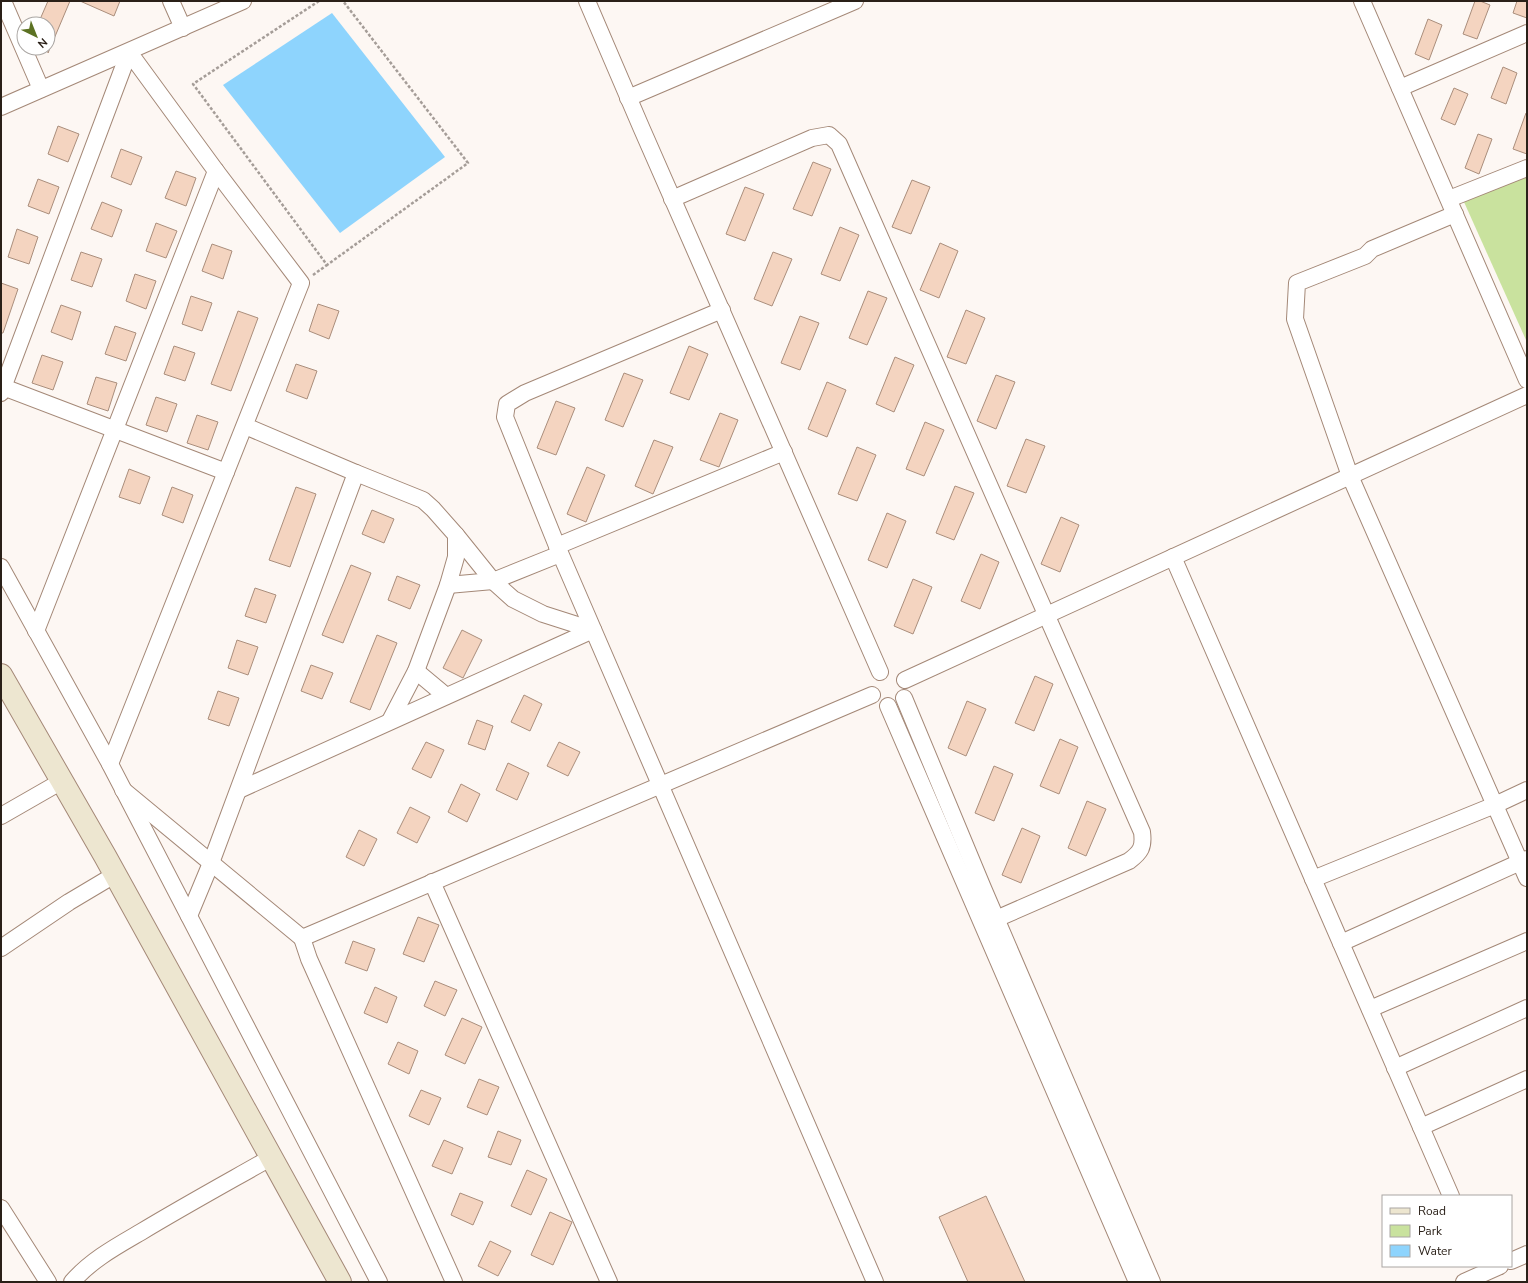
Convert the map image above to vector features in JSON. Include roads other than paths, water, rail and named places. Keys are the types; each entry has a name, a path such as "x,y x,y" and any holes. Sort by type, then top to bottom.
{"street":[{"path":"3,1 40,90"},
{"path":"171,1 183,28"},
{"path":"1,107 243,1"},
{"path":"587,1 672,199 880,672"},
{"path":"628,98 855,1"},
{"path":"1362,1 1452,206 1523,360 1527,380"},
{"path":"1400,88 1527,33"},
{"path":"110,764 301,283 129,52"},
{"path":"129,52 2,390 115,429 226,472"},
{"path":"672,199 812,138 829,135 839,144 1142,832 1144,843 1138,854 1129,861 996,919"},
{"path":"1527,168 1372,249 1365,256 1297,283 1295,319 1350,476 1495,805 1523,860 1527,878"},
{"path":"36,631 216,170"},
{"path":"722,310 525,393 507,404 505,417 558,550 875,1282"},
{"path":"905,680 1527,395"},
{"path":"245,426 423,500 456,534 493,581 514,600 543,614 593,630"},
{"path":"448,585 493,581 558,550 784,452"},
{"path":"189,916 239,790 356,473"},
{"path":"390,721 416,671 448,585 456,557 456,534"},
{"path":"1173,557 1451,1195"},
{"path":"1,567 110,764 380,1282"},
{"path":"239,790 593,630"},
{"path":"891,670 901,674 905,680 907,683 907,693 901,702 892,707 881,705 873,698 870,689 873,678 880,672 891,670"},
{"path":"416,671 446,696"},
{"path":"1,675 116,874 340,1282"},
{"path":"302,938 872,695"},
{"path":"904,698 996,919 1152,1282"},
{"path":"888,706 1137,1282"},
{"path":"1,816 62,781"},
{"path":"123,790 302,938 309,959 454,1282"},
{"path":"1313,879 1495,805 1527,790"},
{"path":"1341,943 1523,860"},
{"path":"1,948 69,902 116,874"},
{"path":"432,882 609,1282"},
{"path":"1370,1009 1527,941"},
{"path":"1395,1068 1527,1008"},
{"path":"1421,1127 1527,1078"},
{"path":"72,1282 82,1271 116,1247 272,1157"},
{"path":"1,1208 48,1282"},
{"path":"1512,1261 1527,1254"},
{"path":"1464,1282 1498,1267"}],"water":[{"path":"332,13 445,157 340,233 223,85"}]}
